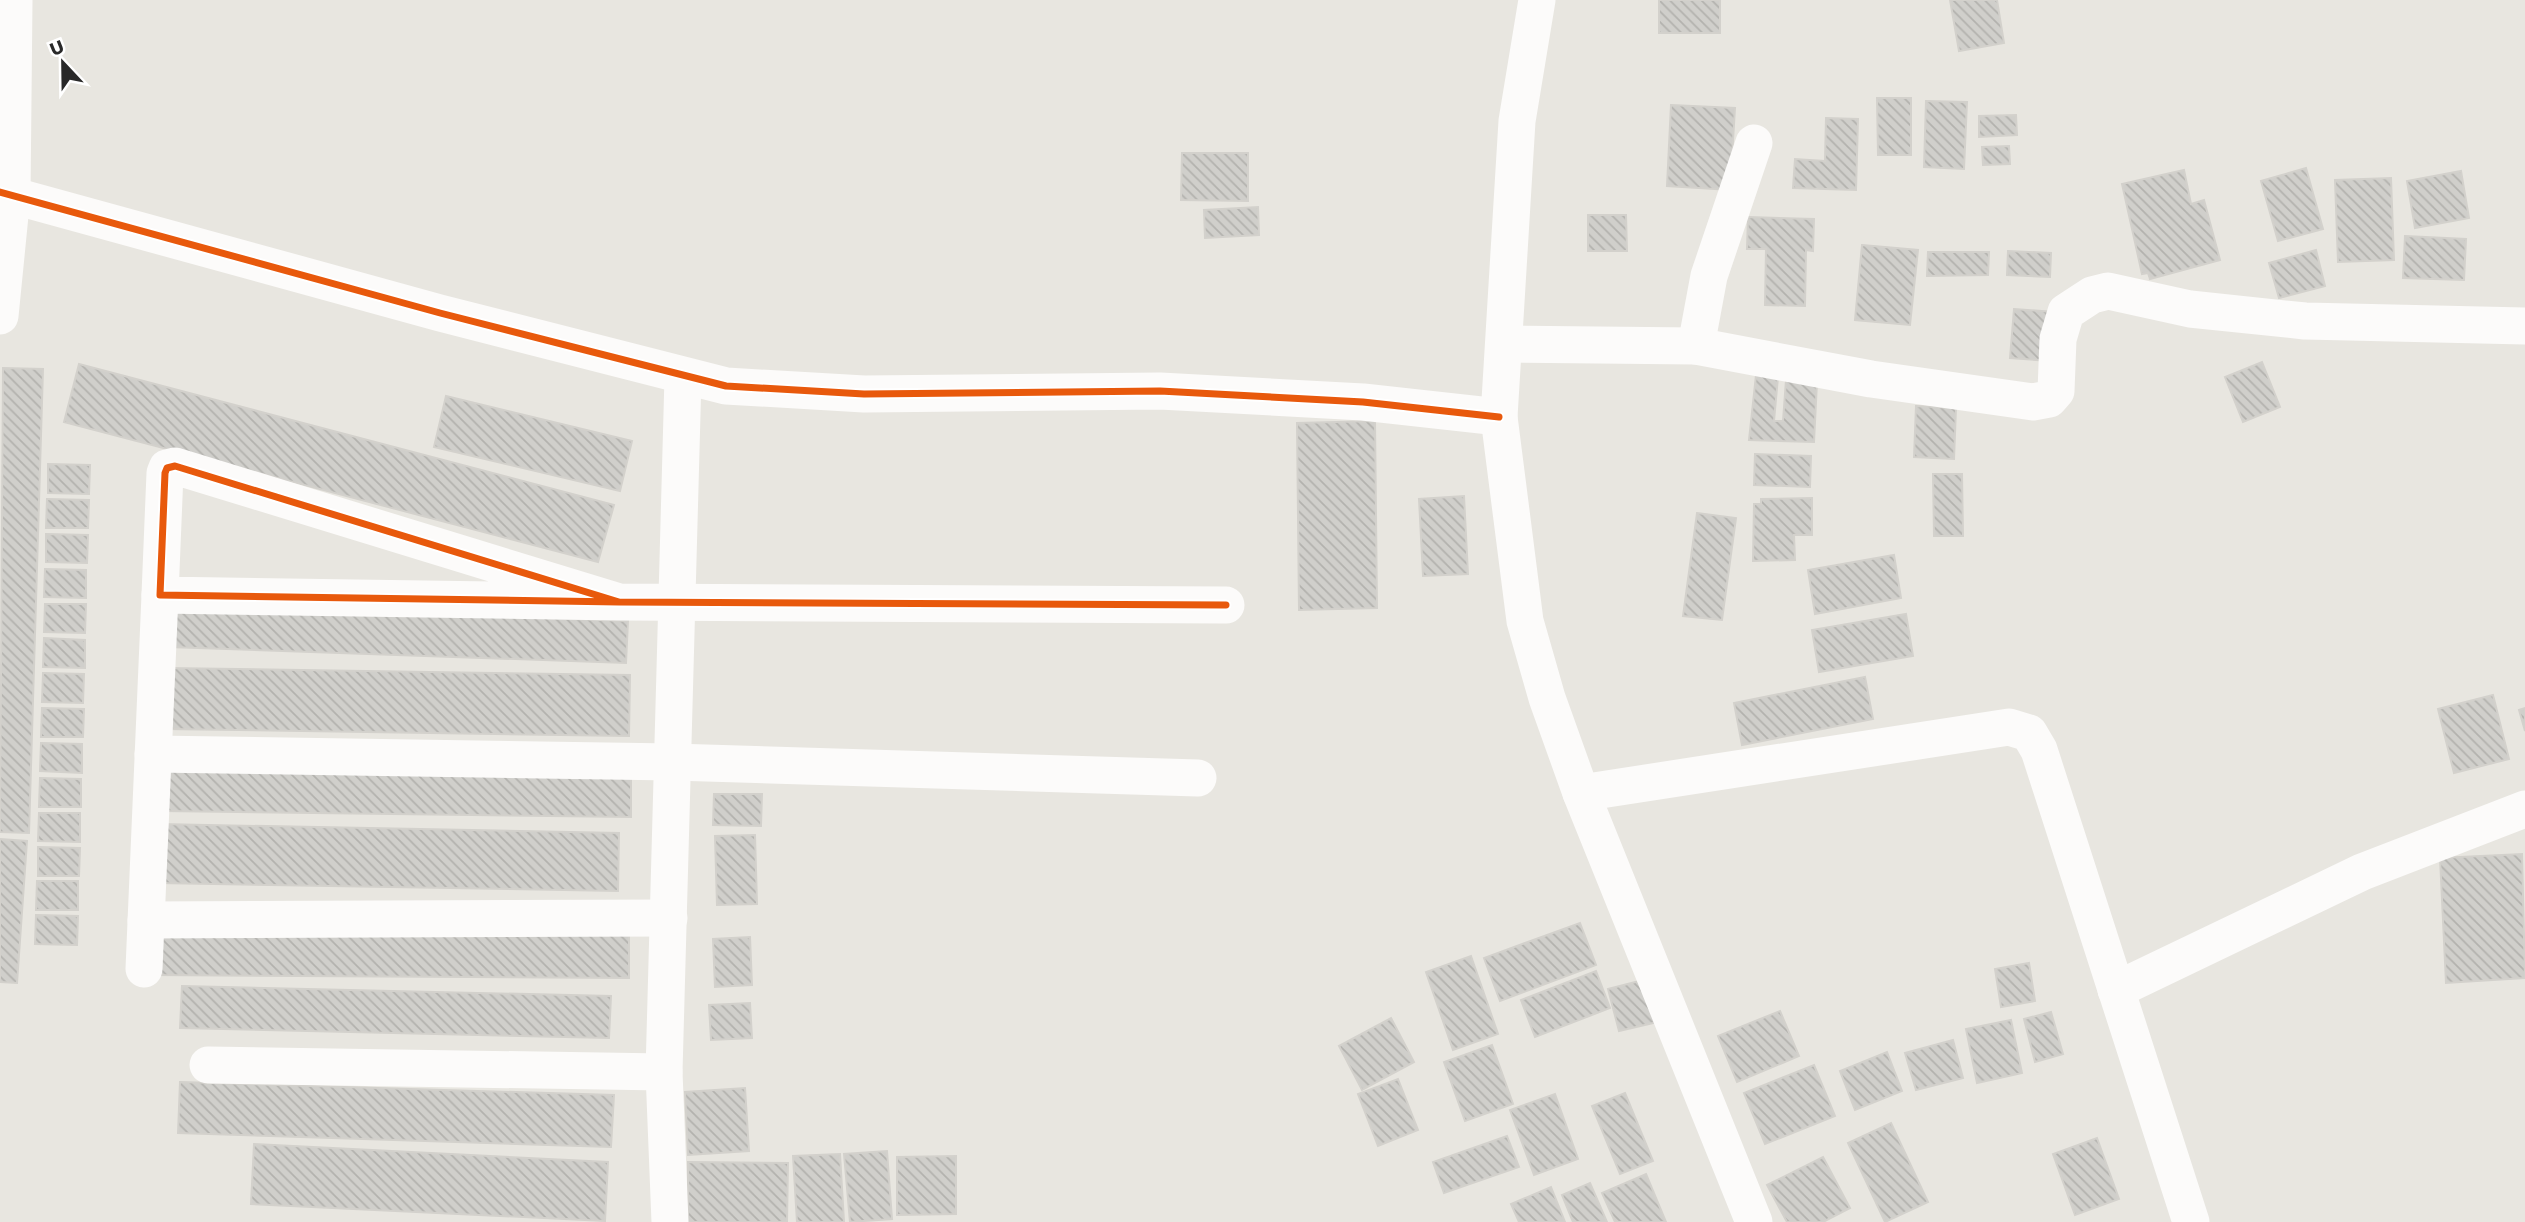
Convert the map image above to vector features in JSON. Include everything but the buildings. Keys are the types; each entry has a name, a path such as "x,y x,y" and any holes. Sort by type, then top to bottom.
{"street":[{"path":"0,316 14,0"},
{"path":"1537,0 1517,121 1499,417 1525,621 1546,698 1742,1219"},
{"path":"1696,346 1709,276 1754,143"},
{"path":"6,194 683,377 726,386 790,392 1160,391 1363,402 1499,417"},
{"path":"1504,344 1696,346 1871,379 2032,402 2049,399 2056,391 2058,339 2066,312 2092,295 2108,292 2190,309 2305,321 2525,326"},
{"path":"670,1222 664,1072 683,377"},
{"path":"144,969 165,474 171,466 619,602"},
{"path":"160,595 619,602 1226,605"},
{"path":"1581,793 2010,727 2029,733 2039,750 2191,1222"},
{"path":"153,754 673,762 1198,778"},
{"path":"2116,990 2362,872 2525,809"},
{"path":"146,920 668,918"},
{"path":"208,1065 664,1072"}],"cycle path":[{"path":"0,192 440,313 726,386 864,394 1160,391 1363,402 1499,417"},
{"path":"619,602 175,466 167,468 165,473 160,595 619,602 1226,605"}]}
